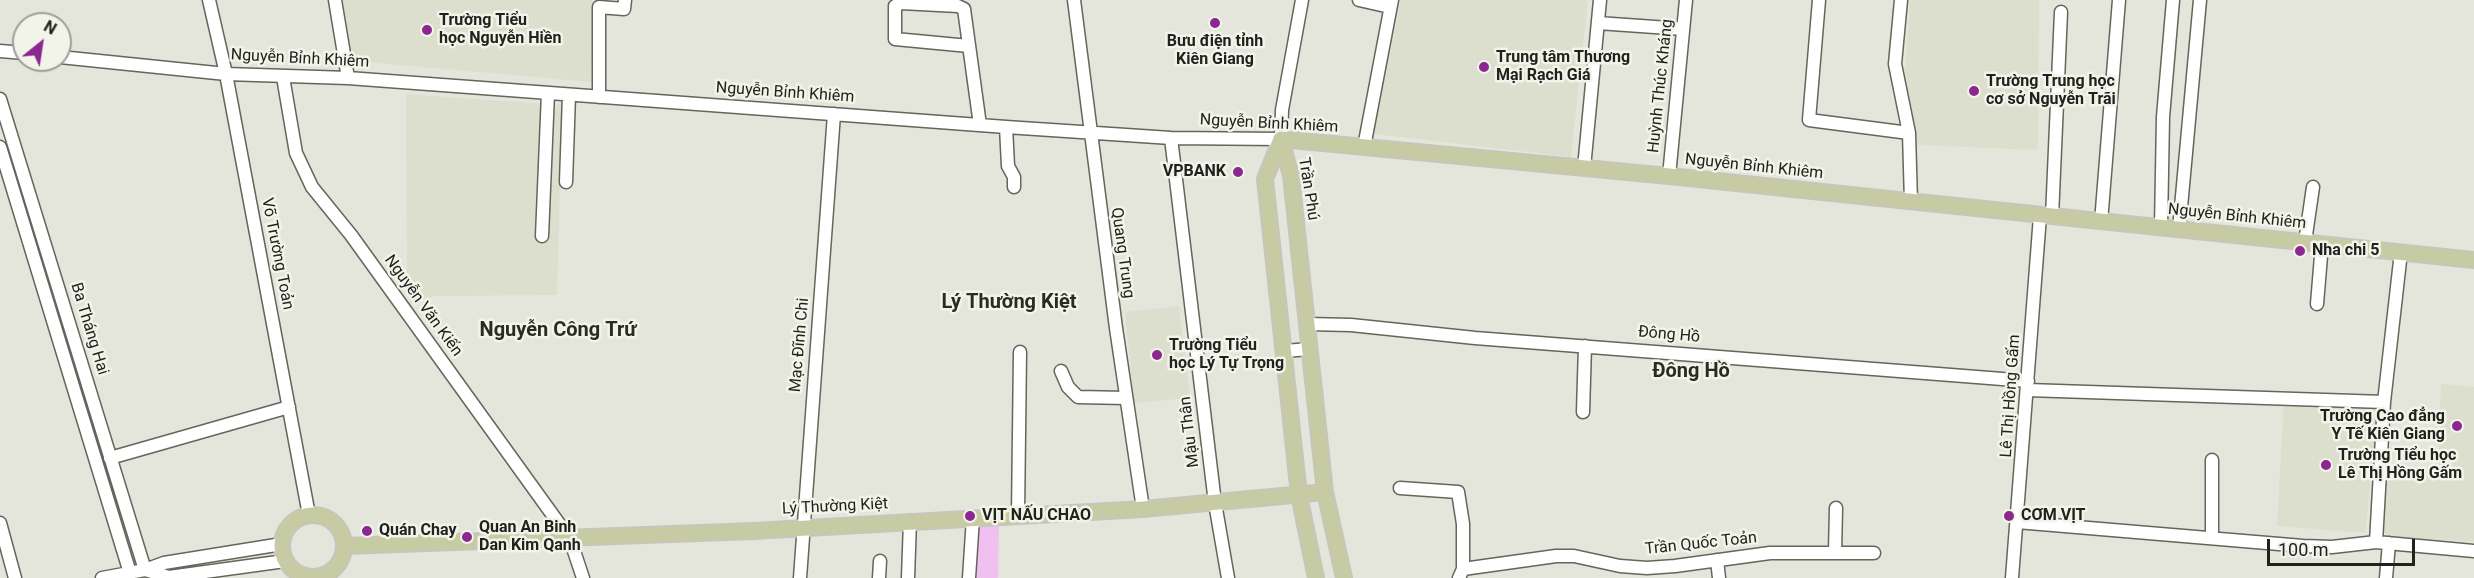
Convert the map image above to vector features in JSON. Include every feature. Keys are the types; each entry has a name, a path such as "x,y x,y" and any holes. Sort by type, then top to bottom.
{"main road":[{"name":"Nguyễn Bỉnh Khiêm","path":"1281,139 1669,176 2474,260"},
{"name":"Trần Phú","path":"1281,139 1291,176 1325,492 1344,578"},
{"name":"Trần Phú","path":"1281,139 1265,179 1299,495 1316,578"},
{"name":"Lý Thường Kiệt","path":"345,546 570,539 1018,516 1143,509 1325,492"},
{"path":"309,514 320,515 338,526 345,546 339,565 323,577 303,577 285,561 282,544 290,524 309,514"}],"street":[{"name":"Võ Trường Toản","path":"209,0 226,74 309,514"},
{"path":"335,0 348,78"},
{"path":"599,97 599,7 624,9 625,0"},
{"name":"Quang Trung","path":"1074,0 1089,132 1143,509"},
{"path":"1281,139 1282,110 1302,0"},
{"path":"1359,0 1391,3 1364,147"},
{"path":"1584,168 1600,0"},
{"name":"Huỳnh Thúc Kháng","path":"1669,176 1686,0"},
{"path":"1819,0 1809,120 1909,133"},
{"path":"1901,0 1895,64 1909,133 1911,202"},
{"path":"2101,222 2119,0"},
{"path":"2161,227 2163,117 2173,0"},
{"path":"2179,229 2200,0"},
{"path":"969,46 894,39 895,6 901,3 962,7 966,13 980,125"},
{"name":"Lê Thị Hồng Gấm","path":"2012,578 2028,386 2046,217 2061,12"},
{"path":"1598,23 1683,29"},
{"name":"Nguyễn Bỉnh Khiêm","path":"72,58 226,74 348,78 1006,127 1172,138 1281,139"},
{"name":"Nguyễn Văn Kiến","path":"283,77 296,153 312,187 357,244 570,539 583,578"},
{"path":"542,236 549,93"},
{"path":"566,182 570,94"},
{"name":"Ba Tháng Hai","path":"0,99 145,570"},
{"name":"Mạc Đĩnh Chi","path":"800,578 834,114"},
{"path":"1006,127 1008,166 1014,177 1014,187"},
{"name":"Mậu Thân","path":"1172,138 1215,503 1228,578"},
{"name":"Ba Tháng Hai","path":"0,147 130,573"},
{"path":"2305,242 2313,187"},
{"path":"2317,304 2322,244"},
{"path":"2376,542 2384,402 2400,252"},
{"path":"54,321 67,317"},
{"name":"Đông Hồ","path":"1307,324 1351,325 2028,386 2384,402"},
{"path":"1582,412 1585,346"},
{"path":"1285,351 1309,350"},
{"path":"1018,516 1020,352"},
{"path":"1061,371 1068,387 1078,397 1126,398"},
{"path":"111,459 289,407"},
{"path":"2212,460 2212,538"},
{"path":"1400,488 1458,492 1463,524 1461,574"},
{"path":"1835,552 1836,508"},
{"path":"969,578 973,518"},
{"path":"908,578 910,521"},
{"path":"2017,522 2332,547 2376,542 2474,551"},
{"path":"0,523 15,578"},
{"path":"2386,578 2390,543"},
{"path":"102,578 145,570 164,563 282,544"},
{"name":"Trần Quốc Toản","path":"1461,574 1556,556 1574,556 1620,566 1647,568 1770,553 1874,553"},
{"path":"1717,560 1719,578"},
{"path":"145,570 169,577 285,561"},
{"path":"879,578 880,561"}],"shaded area":[{"name":"Trường Tiểu học Nguyễn Hiền","path":"336,0 593,0 591,82 343,60"},
{"name":"Trung tâm Thương Mại Rạch Giá","path":"1401,0 1588,0 1571,157 1374,134"},
{"name":"Trường Trung học cơ sở Nguyễn Trãi","path":"1910,0 2039,0 2038,150 1918,145 1905,72"},
{"path":"406,94 562,105 557,295 435,296 410,304 407,288"},
{"name":"Trường Tiểu học Lý Tự Trọng","path":"1179,306 1190,398 1134,403 1125,312"},
{"name":"Trường Cao đẳng Y Tế Kiên Giang","path":"2441,384 2474,387 2474,542 2391,537 2382,531 2386,465 2438,468"},
{"name":"Trường Tiểu học Lê Thị Hồng Gấm","path":"2284,399 2379,403 2365,533 2277,526"},
{"path":"999,525 998,578 973,578 976,527"}],"place":[{"name":"Bưu điện tỉnh Kiên Giang","path":"1215,23"},
{"name":"Trường Tiểu học Nguyễn Hiền","path":"427,30"},
{"name":"Trung tâm Thương Mại Rạch Giá","path":"1484,67"},
{"name":"Trường Trung học cơ sở Nguyễn Trãi","path":"1974,91"},
{"name":"VPBANK","path":"1238,172"},
{"name":"Nha chi 5","path":"2300,251"},
{"name":"Trường Tiểu học Lý Tự Trọng","path":"1157,355"},
{"name":"Trường Cao đẳng Y Tế Kiên Giang","path":"2457,426"},
{"name":"Trường Tiểu học Lê Thị Hồng Gấm","path":"2326,465"},
{"name":"VỊT NẤU CHAO","path":"970,516"},
{"name":"CƠM VỊT","path":"2009,516"},
{"name":"Quán Chay","path":"367,531"},
{"name":"Quan An Binh Dan Kim Qanh","path":"467,537"}],"district":[{"name":"Lý Thường Kiệt","path":"1009,303"},
{"name":"Nguyễn Công Trứ","path":"558,331"},
{"name":"Đông Hồ","path":"1691,372"}]}
